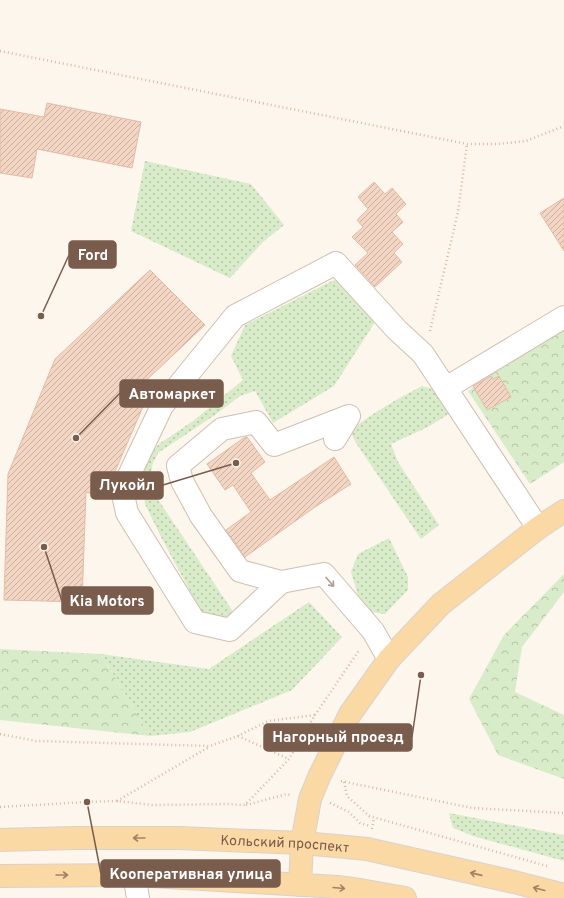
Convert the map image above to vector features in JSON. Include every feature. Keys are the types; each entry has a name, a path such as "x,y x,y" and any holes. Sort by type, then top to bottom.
{"main road":[{"path":"300,885 302,843 310,799 319,777 350,714 389,659 441,604 538,528 564,511"},
{"name":"Кольский проспект","path":"0,840 178,838 302,843 367,849 514,882 564,895"},
{"path":"0,876 134,875 360,890 406,898"}],"lane":[{"path":"281,582 230,630 195,622 127,513 122,490 162,406 235,316 336,263 397,330 423,354 538,528"},
{"path":"446,388 564,316"},
{"path":"335,439 349,416 274,444 256,422 222,429 178,466 182,481 201,516 240,571 281,582 324,574 373,631 389,659"},
{"path":"134,875 138,898"}],"path":[{"path":"0,51 467,144 498,144 526,141 564,126"},
{"path":"423,354 437,303 458,212 467,144"},
{"path":"122,490 155,494 182,481"},
{"path":"0,807 116,801 152,804 245,805 289,759 315,715 373,631"},
{"path":"116,801 210,746 238,736 268,721 315,715"},
{"path":"0,734 36,741 210,746"},
{"path":"238,736 289,759"},
{"path":"319,777 472,808 564,812"},
{"path":"344,782 347,796 369,816 549,867"},
{"path":"372,827 374,818"}],"green space":[{"path":"145,161 251,184 284,225 263,242 230,278 131,231"},
{"path":"338,278 377,319 334,386 273,423 255,391 240,396 215,415 158,453 153,463 150,478 155,495 236,616 218,620 203,615 145,504 140,466 159,444 193,421 243,380 231,356 245,325"},
{"path":"564,321 564,462 530,484 468,391"},
{"path":"422,386 434,389 452,412 428,427 391,444 398,462 439,525 421,539 356,443 350,431 367,418"},
{"path":"389,538 408,577 408,590 385,614 370,612 358,596 351,572 358,554"},
{"path":"564,574 564,592 522,647 515,692 564,715 564,779 498,755 469,699 504,635"},
{"path":"309,602 342,637 292,690 190,732 150,736 101,654 209,669"},
{"path":"0,649 101,654 150,736 0,720"},
{"path":"449,813 564,835 564,861 473,836 453,828"}],"building":[{"path":"47,103 141,122 132,168 37,149 32,178 0,173 0,109 44,117"},
{"path":"374,182 385,194 392,188 406,204 396,214 403,222 392,232 403,244 394,253 402,262 375,287 355,265 368,253 352,237 363,227 357,220 368,209 358,197"},
{"path":"564,198 564,251 540,213"},
{"path":"150,270 205,325 135,391 145,402 104,497 86,492 82,602 4,600 8,474 55,359"},
{"path":"491,376 493,379 499,376 511,397 487,410 473,386"},
{"path":"247,437 265,462 251,473 270,500 334,457 351,484 315,507 245,557 226,530 251,512 233,485 225,490 207,464"}],"place":[{"name":"Ford","path":"41,316"},
{"name":"Автомаркет","path":"76,438"},
{"name":"Лукойл","path":"236,463"},
{"name":"Kia Motors","path":"44,547"},
{"name":"Нагорный проезд","path":"421,675"},
{"name":"Кооперативная улица","path":"87,802"}]}
